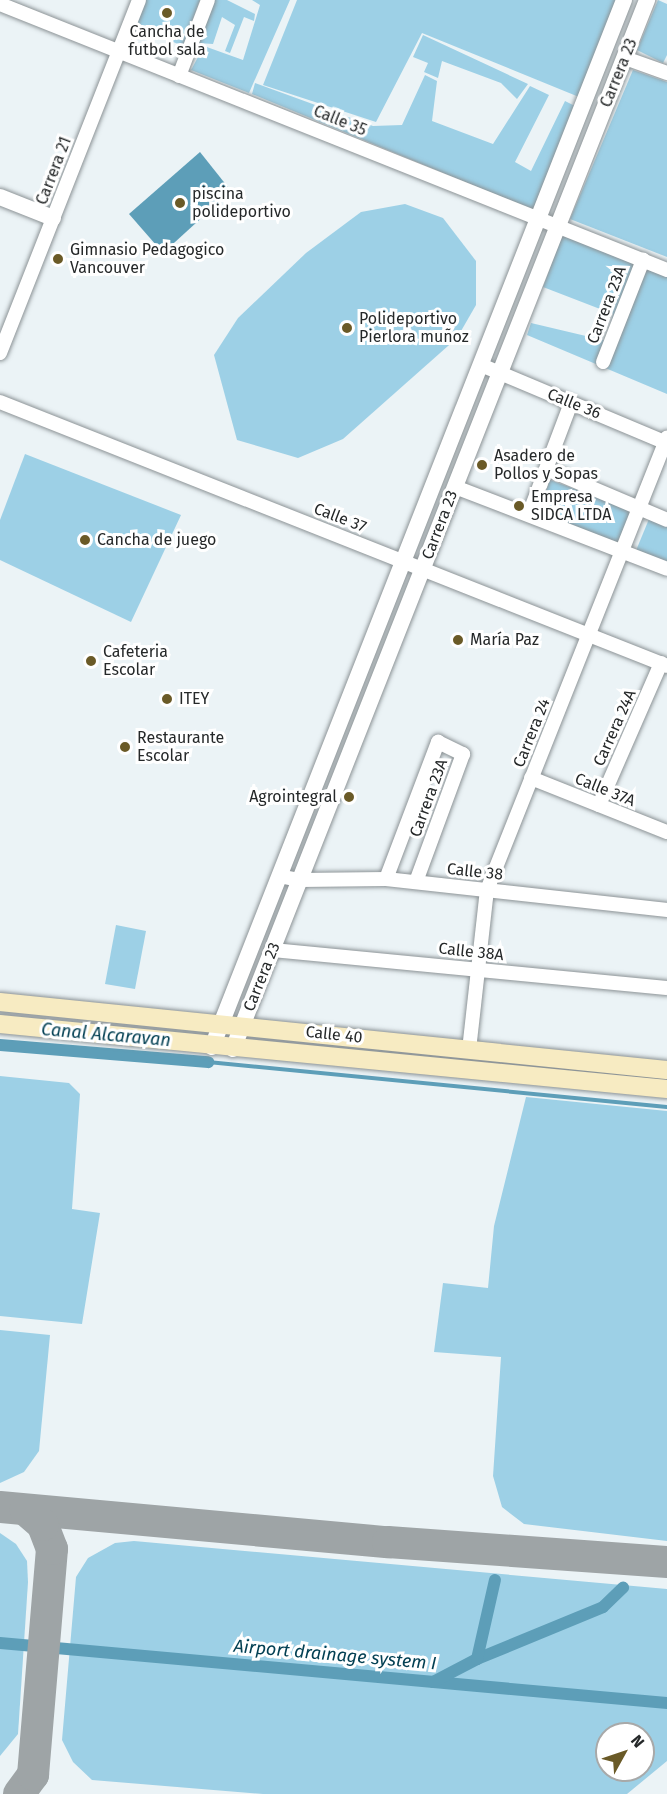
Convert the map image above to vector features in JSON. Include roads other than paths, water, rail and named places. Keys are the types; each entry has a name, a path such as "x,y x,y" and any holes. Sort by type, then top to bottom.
{"main road":[{"name":"Calle 40","path":"0,1002 667,1070"},
{"name":"Calle 40","path":"0,1024 212,1047 667,1089"}],"street":[{"name":"Carrera 21","path":"0,353 139,0"},
{"path":"180,76 208,0"},
{"name":"Carrera 23","path":"212,1047 624,0"},
{"name":"Carrera 23","path":"233,1049 647,0"},
{"name":"Calle 35","path":"0,4 667,270"},
{"path":"625,58 667,74"},
{"path":"0,197 53,218"},
{"name":"Carrera 23A","path":"603,362 643,260"},
{"name":"Calle 36","path":"481,365 666,441"},
{"name":"Calle 37","path":"0,402 424,568 664,665"},
{"path":"529,514 571,403"},
{"name":"Carrera 24","path":"469,1050 476,969 487,890 666,441"},
{"path":"547,469 667,520"},
{"path":"455,487 667,569"},
{"name":"Carrera 24A","path":"598,805 664,665"},
{"name":"Carrera 23A","path":"387,879 438,742 463,754 416,882"},
{"name":"Calle 37A","path":"531,778 667,832"},
{"name":"Calle 38","path":"279,876 300,880 387,879 667,910"},
{"name":"Calle 38A","path":"272,950 667,988"}],"waterway":[{"name":"Canal Alcaravan","path":"0,1045 208,1062"},
{"path":"208,1062 667,1107"},
{"path":"433,1682 477,1659 495,1580"},
{"path":"477,1659 603,1607 623,1588"},
{"name":"Airport drainage system I","path":"0,1643 667,1703"}],"place":[{"name":"Cancha de futbol sala","path":"167,13"},
{"name":"piscina polideportivo","path":"180,203"},
{"name":"Gimnasio Pedagogico Vancouver","path":"58,259"},
{"name":"Polideportivo Pierlora muñoz","path":"347,328"},
{"name":"Asadero de Pollos y Sopas","path":"482,465"},
{"name":"Empresa SIDCA LTDA","path":"519,506"},
{"name":"Cancha de juego","path":"85,540"},
{"name":"María Paz","path":"458,640"},
{"name":"Cafeteria Escolar","path":"91,661"},
{"name":"ITEY","path":"167,699"},
{"name":"Restaurante Escolar","path":"125,747"},
{"name":"Agrointegral","path":"349,797"}]}
